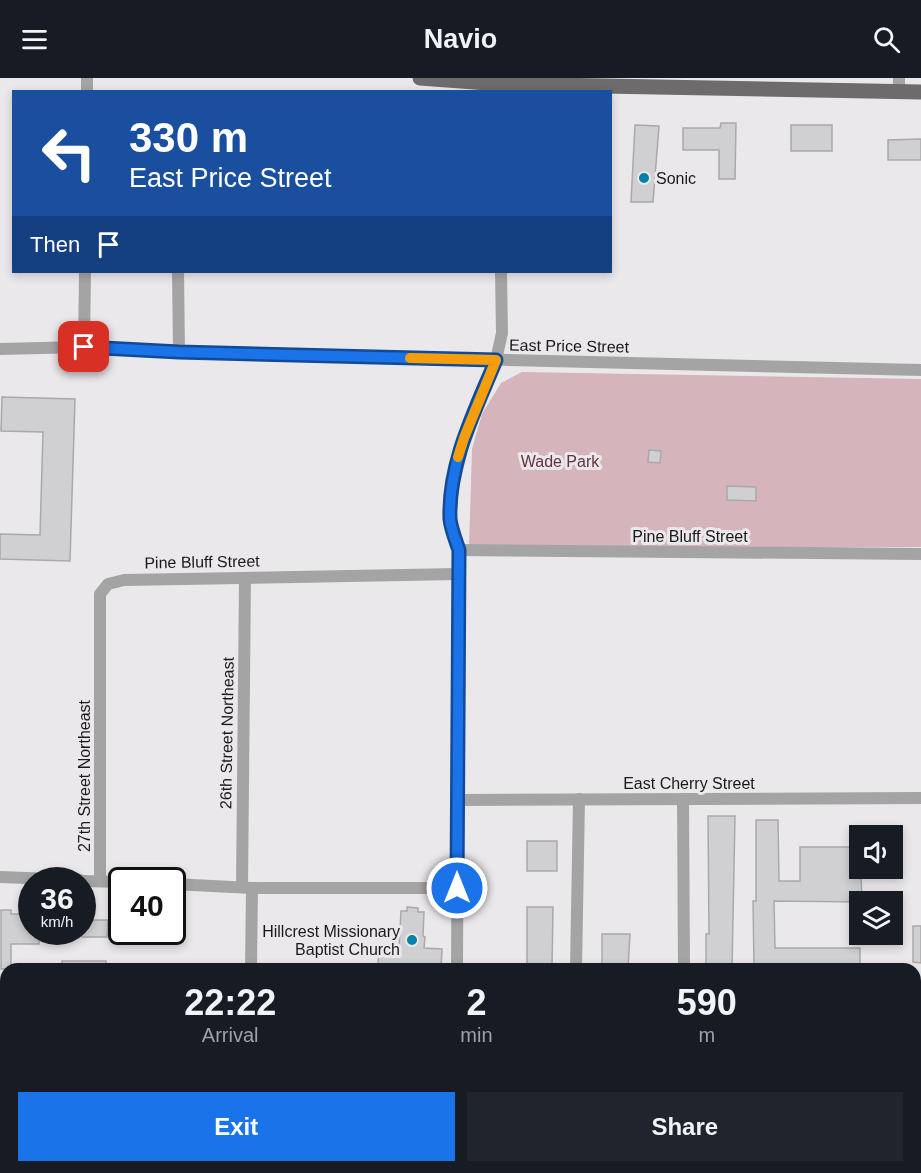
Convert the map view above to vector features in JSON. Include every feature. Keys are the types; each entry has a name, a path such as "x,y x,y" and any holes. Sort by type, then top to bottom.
{"main road":[{"path":"420,78 501,88 730,83 899,85 921,92"}],"street":[{"path":"84,273 84,347"},
{"path":"178,273 179,352"},
{"path":"457,963 459,550 450,521 459,455 496,360 502,333 501,273"},
{"name":"East Price Street","path":"0,349 84,347 179,352 921,370"},
{"name":"Pine Bluff Street","path":"459,550 921,554"},
{"name":"Pine Bluff Street","path":"101,670 100,594 108,584 124,580 458,574"},
{"name":"26th Street Northeast","path":"245,578 247,887 251,963"},
{"name":"27th Street Northeast","path":"100,881 101,670"},
{"name":"East Cherry Street","path":"458,800 921,798"},
{"path":"683,799 684,963"},
{"path":"576,963 579,800"},
{"path":"0,877 18,878"},
{"path":"96,881 108,881"},
{"path":"186,885 457,888"}],"green space":[{"name":"Wade Park","path":"522,372 921,379 921,547 469,547 472,449 482,414 501,383"}],"building":[{"path":"721,123 736,123 735,179 719,179 719,150 683,150 683,128 720,128"},
{"name":"Sonic","path":"635,125 659,126 653,202 631,202"},
{"path":"791,125 832,125 832,151 791,151"},
{"path":"921,139 921,160 888,160 888,140"},
{"path":"2,397 75,399 70,561 0,559 0,534 40,535 43,432 1,431"},
{"path":"649,450 661,451 660,463 648,462"},
{"path":"727,486 756,487 756,501 727,500"},
{"path":"708,816 735,816 732,963 706,963 706,934 709,934"},
{"path":"756,820 778,820 779,881 800,881 800,847 849,847 849,879 861,879 862,891 849,891 849,902 774,901 775,948 860,948 860,963 754,963 753,901 756,901"},
{"path":"527,841 557,841 557,871 527,871"},
{"name":"Hillcrest Missionary Baptist Church","path":"407,907 418,908 418,912 424,912 424,948 442,949 441,963 378,963 379,946 399,947 401,911 407,911"},
{"path":"527,907 553,907 552,963 527,963"},
{"path":"1,910 11,910 11,914 18,914 18,944 11,944 11,963 1,963"},
{"path":"96,920 108,920 107,937 96,937"},
{"path":"913,926 921,926 921,963 913,962"},
{"path":"602,934 630,934 628,963 602,963"},
{"path":"62,961 106,961 106,963 62,963"}],"slow traffic":[{"path":"410,358 496,360 458,457"}],"place":[{"name":"Sonic","path":"644,178"},
{"name":"Hillcrest Missionary Baptist Church","path":"412,940"}],"route":[{"path":"84,347 179,352 496,360 459,455 450,521 459,550 457,888"}]}
